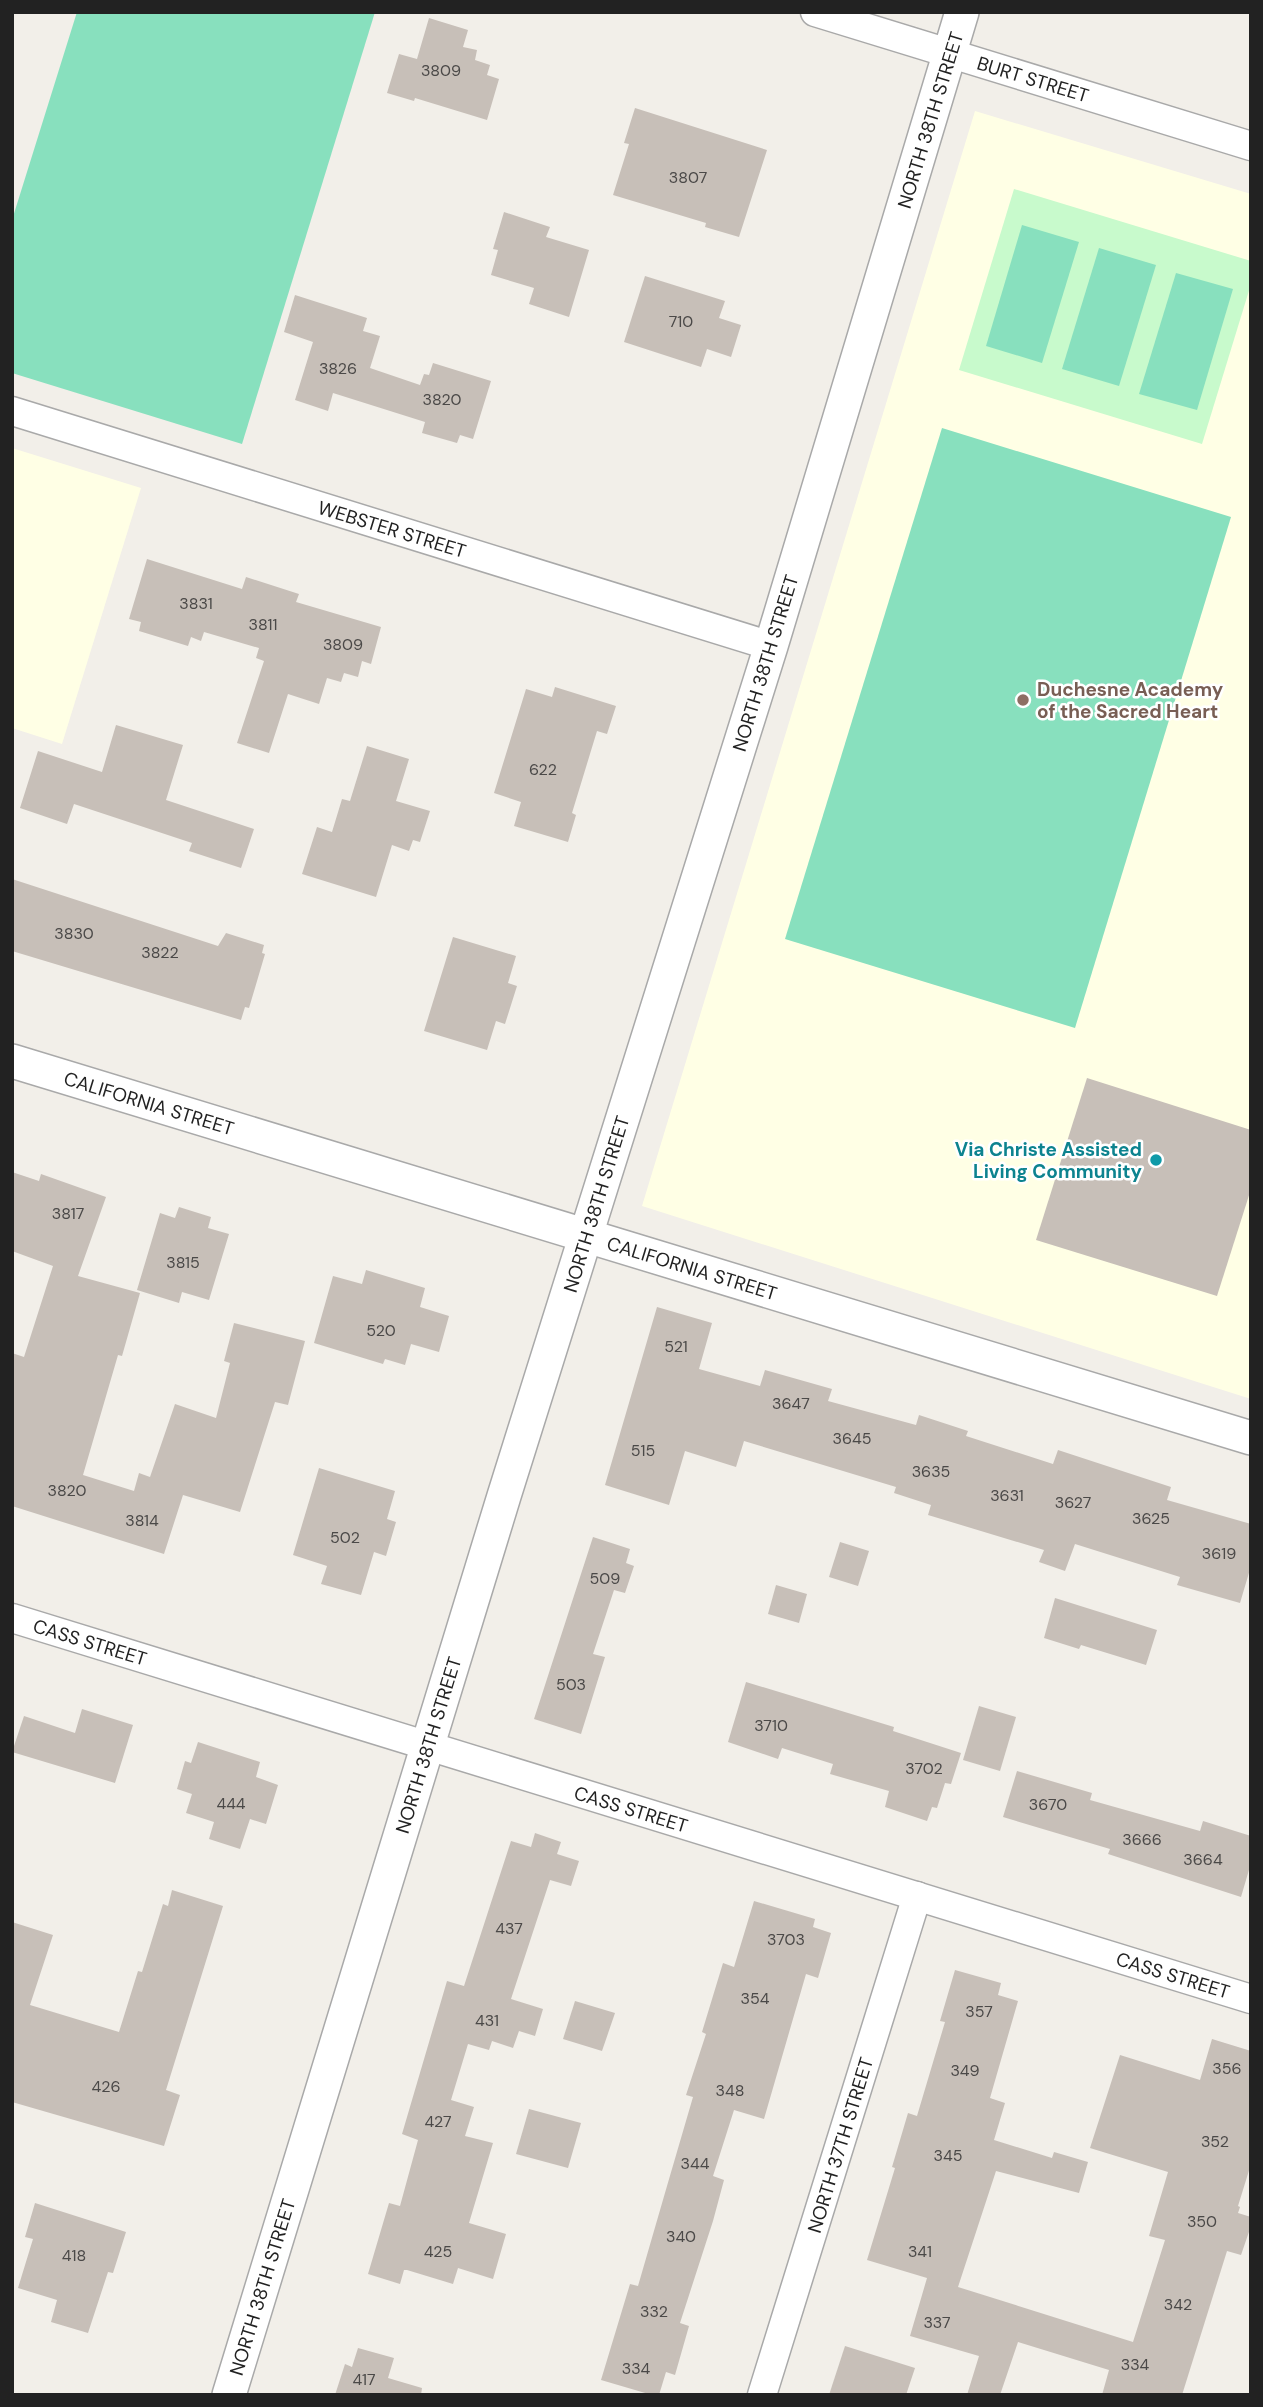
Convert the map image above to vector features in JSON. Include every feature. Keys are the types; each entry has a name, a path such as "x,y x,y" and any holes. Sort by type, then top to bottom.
{"street":[{"name":"BURT STREET","path":"815,12 1251,146"},
{"name":"NORTH 38TH STREET","path":"229,2395 585,1236 771,646 962,12"},
{"name":"WEBSTER STREET","path":"12,411 771,646"},
{"name":"CALIFORNIA STREET","path":"12,1061 1251,1437"},
{"name":"CASS STREET","path":"12,1618 1251,1999"},
{"name":"NORTH 37TH STREET","path":"762,2395 917,1896"}],"shaded area":[{"name":"Duchesne Academy of the Sacred Heart","path":"975,111 1251,194 1251,1399 642,1206"},
{"path":"12,448 141,488 62,744 12,728"}],"green space":[{"path":"77,12 375,12 242,444 12,373 12,220"},
{"path":"1014,189 1251,261 1251,284 1202,444 959,370"},
{"path":"1022,225 1079,242 1042,363 986,346"},
{"path":"1099,248 1156,265 1119,386 1062,369"},
{"path":"1176,273 1233,289 1197,410 1139,394"},
{"path":"942,428 1231,517 1075,1028 785,939"}],"building":[{"path":"429,18 468,30 463,47 477,50 475,60 490,65 487,75 499,79 487,120 415,98 414,101 387,93 399,54 417,59"},
{"path":"635,108 767,150 739,237 705,227 706,223 613,195 629,144 624,143"},
{"path":"504,212 550,227 546,237 589,250 569,317 529,304 534,288 491,275 498,250 493,249"},
{"path":"645,276 725,301 719,318 741,325 731,357 707,349 701,367 624,342"},
{"path":"295,295 367,318 363,331 380,336 370,368 420,385 424,374 429,375 433,363 491,381 473,439 460,435 457,443 422,433 425,422 333,393 328,411 295,400 313,342 284,332"},
{"path":"147,559 242,589 246,577 299,594 296,602 381,627 371,664 362,661 358,677 344,673 341,682 327,678 319,704 288,694 269,753 237,743 264,661 256,658 259,648 204,632 201,641 191,637 188,646 139,631 141,622 129,619"},
{"path":"555,687 616,706 607,734 597,731 572,813 576,815 568,842 514,826 521,802 494,793 526,689 552,697"},
{"path":"116,725 183,745 166,800 254,829 241,868 189,851 192,843 74,804 67,824 20,808 38,751 102,772"},
{"path":"367,746 409,759 396,801 430,811 420,842 413,840 409,851 392,845 376,897 302,874 317,827 332,832 342,799 350,801"},
{"path":"12,879 218,946 226,933 264,945 262,953 265,954 249,1008 245,1007 241,1020 12,951"},
{"path":"453,937 516,956 508,983 517,986 505,1024 496,1021 487,1050 424,1031"},
{"name":"Via Christe Assisted Living Community","path":"1087,1078 1251,1130 1251,1189 1217,1296 1036,1240"},
{"path":"12,1172 39,1181 41,1174 106,1197 78,1276 140,1293 122,1356 118,1355 83,1475 134,1491 139,1473 150,1477 175,1404 216,1418 230,1363 224,1361 234,1323 305,1341 288,1405 275,1402 240,1512 183,1495 164,1554 12,1506 12,1353 24,1357 53,1266 12,1251"},
{"path":"179,1207 211,1217 208,1228 229,1234 209,1300 182,1292 179,1303 137,1290 160,1213 175,1218"},
{"path":"366,1270 425,1288 420,1307 449,1316 439,1352 411,1344 405,1365 385,1359 383,1364 314,1343 333,1276 362,1284"},
{"path":"657,1307 712,1323 699,1369 760,1386 765,1370 832,1389 828,1401 916,1425 919,1415 968,1431 966,1436 1053,1464 1058,1450 1171,1487 1167,1500 1251,1524 1251,1566 1240,1603 1177,1585 1180,1577 1075,1544 1065,1571 1039,1562 1044,1550 928,1515 931,1505 894,1493 896,1487 744,1441 736,1467 685,1451 669,1505 605,1485"},
{"path":"319,1468 395,1491 387,1519 396,1522 386,1556 374,1552 361,1595 321,1584 327,1566 293,1555"},
{"path":"593,1537 630,1549 626,1563 634,1566 625,1593 614,1590 593,1654 605,1657 581,1734 534,1719"},
{"path":"840,1542 869,1551 858,1586 829,1577"},
{"path":"776,1585 807,1594 799,1623 768,1614"},
{"path":"1055,1598 1157,1630 1146,1665 1081,1645 1079,1649 1044,1638"},
{"path":"746,1682 894,1727 893,1731 961,1753 951,1784 945,1783 937,1808 932,1807 927,1821 885,1807 889,1791 830,1774 833,1764 782,1748 778,1759 728,1742"},
{"path":"979,1706 1016,1717 1000,1771 963,1760"},
{"path":"82,1709 133,1725 115,1783 12,1752 24,1716 75,1733"},
{"path":"198,1742 260,1762 256,1777 278,1785 266,1824 250,1819 240,1849 209,1839 214,1822 186,1813 192,1794 177,1789 185,1761 191,1763"},
{"path":"1017,1771 1092,1793 1090,1800 1200,1831 1203,1821 1251,1836 1251,1863 1241,1897 1108,1854 1110,1849 1003,1817"},
{"path":"535,1833 561,1842 557,1854 579,1861 571,1886 550,1880 511,1999 543,2009 535,2036 519,2031 513,2048 492,2041 489,2050 468,2044 451,2100 474,2107 465,2136 493,2143 469,2223 506,2234 493,2279 458,2268 453,2284 407,2270 404,2270 400,2284 368,2274 389,2203 400,2206 418,2140 402,2134 447,1981 464,1986 511,1841 531,1847"},
{"path":"172,1890 223,1906 166,2090 180,2095 164,2146 12,2102 12,1922 53,1935 30,2005 119,2032 138,1971 142,1972 163,1904 168,1906"},
{"path":"754,1901 815,1919 813,1927 831,1933 818,1978 806,1974 764,2119 734,2110 713,2176 724,2180 680,2323 689,2326 675,2375 666,2372 659,2395 652,2395 601,2380 630,2284 638,2286 693,2097 686,2095 706,2034 702,2032 723,1963 734,1967"},
{"path":"955,1970 1001,1983 998,1995 1018,2001 990,2098 1005,2103 994,2140 1052,2158 1054,2152 1088,2162 1079,2193 996,2171 958,2287 1133,2342 1165,2240 1149,2236 1168,2172 1090,2148 1120,2055 1200,2080 1212,2039 1251,2051 1251,2164 1238,2213 1251,2217 1251,2226 1241,2255 1227,2251 1182,2395 1102,2395 1109,2370 1018,2342 1000,2395 967,2395 979,2356 910,2336 927,2278 867,2260 895,2168 892,2167 908,2113 917,2116 945,2022 940,2021"},
{"path":"575,2001 615,2013 602,2051 563,2039"},
{"path":"529,2109 581,2123 568,2168 516,2154"},
{"path":"35,2203 126,2232 113,2273 108,2272 88,2333 51,2322 57,2300 18,2288 33,2239 25,2237"},
{"path":"845,2346 915,2368 906,2395 829,2395"},
{"path":"358,2348 394,2358 388,2378 422,2388 421,2395 335,2395 345,2364 352,2367"}],"place":[{"name":"Duchesne Academy of the Sacred Heart","path":"1023,700"},
{"name":"Via Christe Assisted Living Community","path":"1156,1160"}]}
